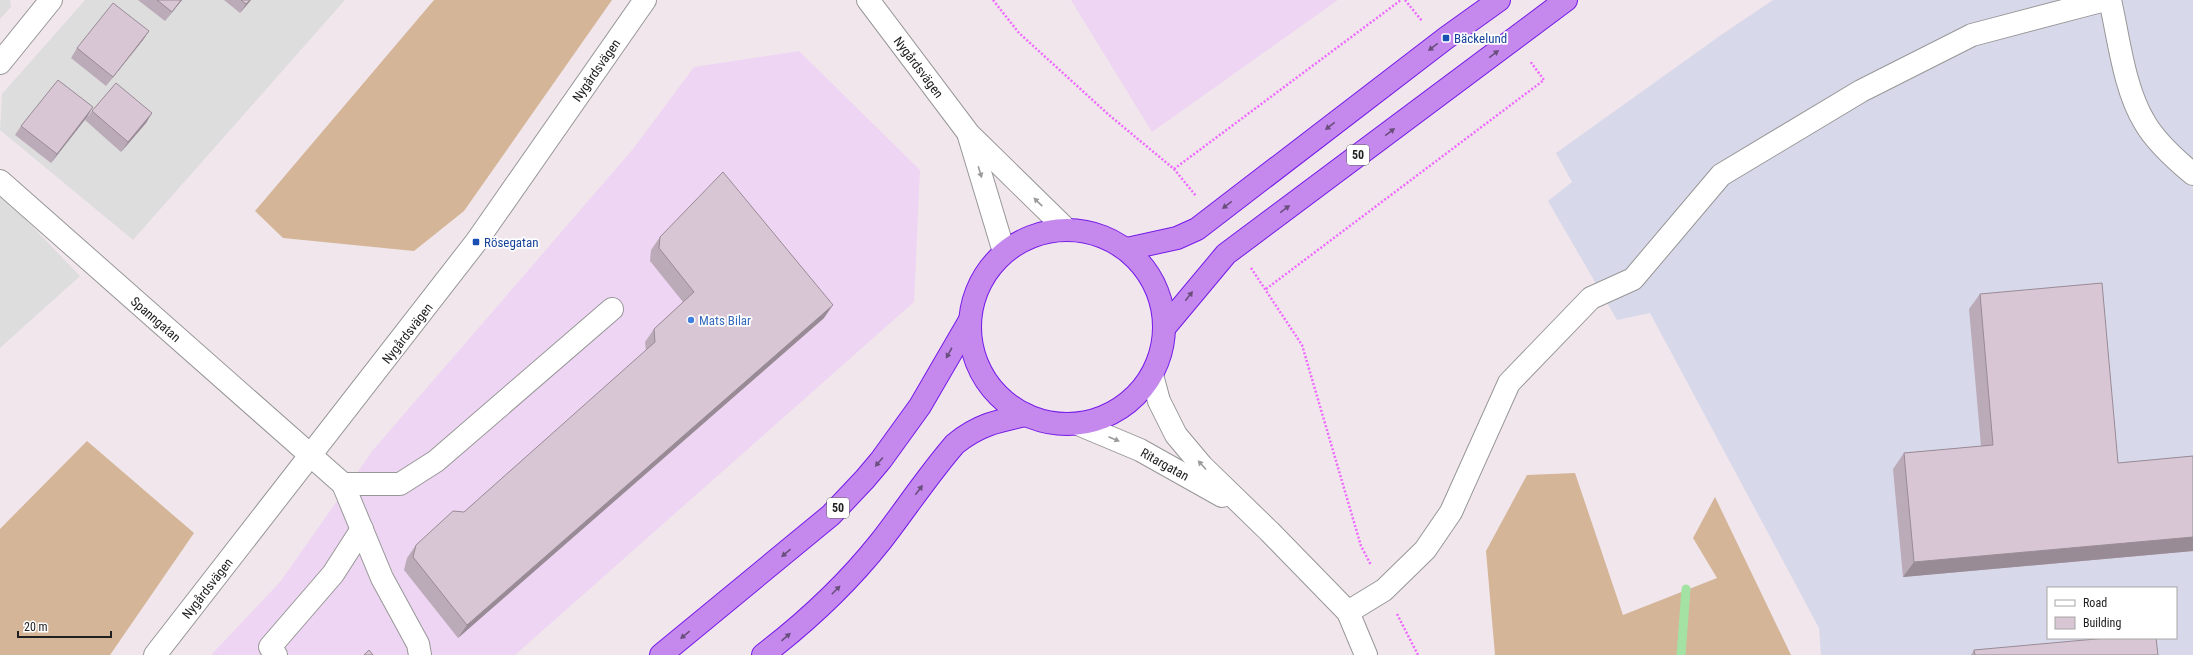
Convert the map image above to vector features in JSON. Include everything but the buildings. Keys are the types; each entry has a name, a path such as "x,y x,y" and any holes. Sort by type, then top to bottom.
{"highway":[{"path":"1128,249 1177,238 1197,229 1439,42 1499,0"},
{"name":"50","path":"1165,327 1226,254 1566,0"},
{"path":"1066,229 1089,231 1110,239 1128,249 1145,267 1157,287 1163,309 1165,327 1161,354 1152,375 1138,394 1126,405 1100,419 1078,424 1055,424 1026,415 1012,408 995,393 982,374 973,354 970,320 977,288 988,268 1004,252 1023,239 1044,231 1066,229"},
{"name":"50","path":"661,655 831,515 865,479 881,460 920,406 970,320"},
{"path":"763,655 808,618 854,573 881,542 955,444 968,434 986,424 1026,415"}],"street":[{"path":"0,62 51,0"},
{"name":"Nygårdsvägen","path":"155,655 476,242 645,0"},
{"name":"Nygårdsvägen","path":"868,0 969,134 1066,229"},
{"path":"1348,612 1384,590 1425,550 1451,512 1509,383 1591,298 1633,279 1721,175 1861,91 1972,35 2105,0"},
{"path":"2110,0 2129,85 2145,123 2176,159 2193,174"},
{"name":"Nygårdsvägen","path":"969,134 1004,252"},
{"name":"Spanngatan","path":"0,181 343,484"},
{"path":"420,655 418,644 382,578 343,484 400,484 436,460 612,309"},
{"name":"Ritargatan","path":"1152,375 1159,401 1176,435 1202,466 1269,531 1348,612 1366,655"},
{"name":"Ritargatan","path":"1078,424 1140,450 1248,512"},
{"path":"276,655 270,647 333,574 362,529"}],"path":[{"path":"993,0 1019,34 1110,115 1174,169 1200,201"},
{"path":"1174,169 1401,0"},
{"path":"1405,0 1424,24"},
{"path":"1266,289 1544,80 1529,60"},
{"path":"1249,266 1266,289 1302,345 1360,546 1418,655"}],"shaded area":[{"path":"0,0 10,0 11,7 0,19"},
{"path":"85,0 345,0 133,240 0,130 2,94"},
{"path":"434,0 612,0 464,211 414,251 283,238 255,211"},
{"path":"1071,0 1338,0 1152,132"},
{"path":"1773,0 2193,0 2193,655 1821,655 1819,628 1650,313 1617,320 1548,201 1572,182 1556,153 1721,35"},
{"path":"799,51 920,170 914,302 515,655 211,655 280,582 373,450 633,149 694,67"},
{"path":"0,193 80,276 0,348"},
{"path":"87,441 194,533 110,655 0,655 0,529"},
{"path":"1575,473 1623,615 1717,578 1693,538 1715,497 1791,655 1495,655 1486,551 1527,475"}],"waterway":[{"path":"1681,655 1686,589"}],"place":[{"name":"Bäckelund","path":"1446,38"},
{"name":"Rösegatan","path":"476,242"},
{"name":"Mats Bilar","path":"691,320"}]}
